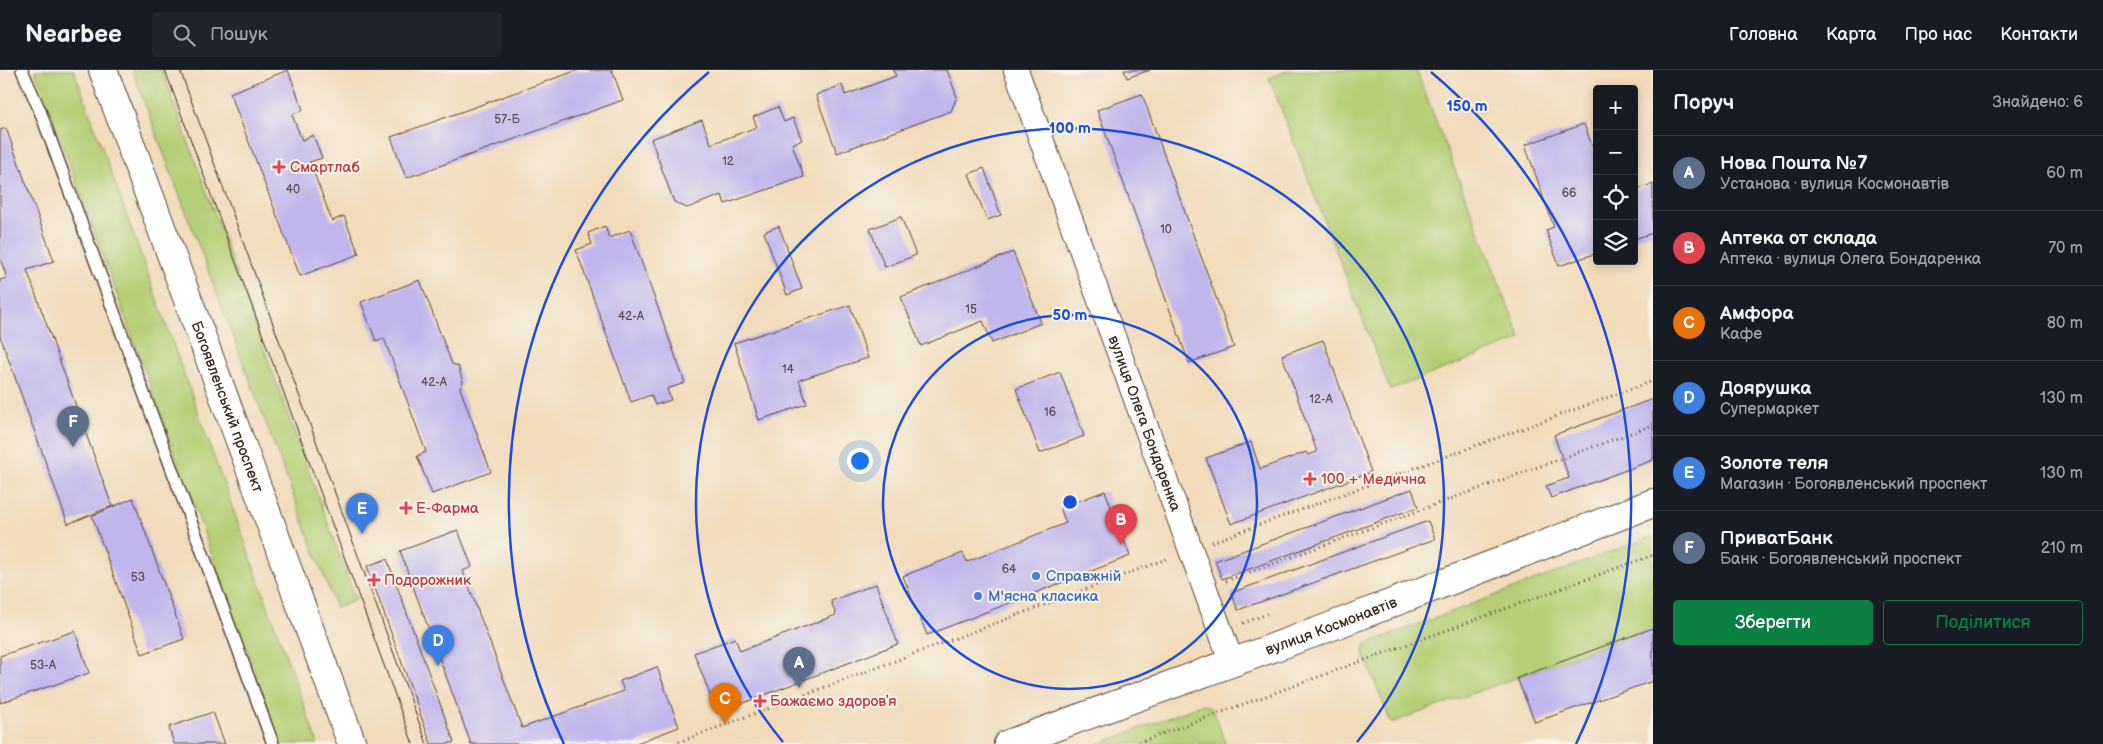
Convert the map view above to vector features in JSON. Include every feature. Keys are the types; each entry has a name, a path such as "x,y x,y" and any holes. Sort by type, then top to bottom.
{"main road":[{"name":"Богоявленський проспект","path":"103,70 352,744"},
{"name":"вулиця Космонавтів","path":"1008,744 1232,663 1653,504"}],"street":[{"name":"вулиця Олега Бондаренка","path":"1016,70 1232,663"}],"lane":[{"path":"22,70 44,120 273,744"}],"path":[{"path":"674,744 1191,550 1653,381"},
{"path":"1223,582 1653,425"},
{"path":"1134,744 1653,555"}],"green space":[{"path":"35,70 74,70 318,744 281,744"},
{"path":"132,70 162,70 356,600 336,608"},
{"path":"1290,70 1416,70 1521,339 1390,390 1269,78"},
{"path":"1653,536 1653,628 1391,723 1363,652 1366,644"},
{"path":"1204,704 1212,708 1226,744 1099,744"}],"building":[{"path":"288,70 303,110 292,115 302,140 313,135 322,158 310,162 332,221 344,216 359,254 300,276 230,93"},
{"path":"578,70 612,70 623,100 406,178 391,137"},
{"path":"893,70 947,70 957,97 951,111 837,153 816,95 842,85 845,95 896,76"},
{"path":"1124,70 1150,70 1127,78"},
{"path":"1142,94 1234,347 1189,363 1097,110"},
{"path":"778,107 784,122 793,118 802,140 792,144 804,177 725,204 722,195 687,208 674,202 651,139 702,120 711,144 757,127 753,117"},
{"path":"1584,124 1593,148 1593,254 1559,266 1546,230 1554,227 1525,145"},
{"path":"6,128 54,261 27,270 112,506 68,524 0,336 0,280 7,278 0,258 0,130"},
{"path":"984,168 1001,215 987,220 969,174"},
{"path":"1653,184 1653,233 1638,238 1638,220 1638,189"},
{"path":"901,217 916,255 885,267 870,229"},
{"path":"605,226 609,238 630,230 685,383 667,389 671,400 655,405 651,395 631,402 576,250 592,244 588,233"},
{"path":"779,226 802,289 787,295 764,232"},
{"path":"1013,252 1041,323 992,343 983,321 921,346 901,297"},
{"path":"420,280 452,364 458,366 463,382 460,388 491,472 432,494 417,456 426,452 384,338 376,341 361,302"},
{"path":"850,305 868,358 799,380 807,404 759,420 734,343"},
{"path":"1323,340 1371,472 1231,524 1206,458 1251,442 1260,469 1306,452 1308,455 1317,452 1282,355"},
{"path":"1060,372 1084,436 1040,453 1016,389"},
{"path":"1653,399 1653,460 1551,498 1546,486 1569,478 1554,435"},
{"path":"1412,489 1418,507 1222,579 1215,561"},
{"path":"1105,491 1130,556 927,635 903,576 963,553 967,562 1066,523 1060,508"},
{"path":"133,498 184,639 142,654 92,516"},
{"path":"1428,521 1435,539 1238,610 1231,593"},
{"path":"458,530 472,567 463,571 522,728 624,691 620,681 657,667 679,727 634,744 471,744 400,551"},
{"path":"387,559 454,742 431,744 367,566"},
{"path":"876,584 898,644 717,713 694,653 735,638 740,651 836,615 831,601"},
{"path":"1653,628 1653,681 1535,722 1517,678"},
{"path":"75,631 89,673 0,703 0,656"},
{"path":"213,712 225,744 174,744 169,727"}],"tram line":[{"path":"165,70 413,744"},
{"path":"180,70 427,744"}],"place":[{"name":"Смартлаб","path":"279,167"},
{"name":"ПриватБанк","path":"73,447"},
{"name":"100 + Медична","path":"1310,479"},
{"name":"Е-Фарма","path":"406,508"},
{"name":"Золоте теля","path":"362,534"},
{"name":"Аптека от склада","path":"1121,545"},
{"name":"Справжній","path":"1036,576"},
{"name":"Подорожник","path":"374,580"},
{"name":"М'ясна класика","path":"978,596"},
{"name":"Доярушка","path":"438,666"},
{"name":"Нова Пошта №7","path":"799,688"},
{"name":"Бажаємо здоровʼя","path":"760,701"},
{"name":"Амфора","path":"725,724"}]}
